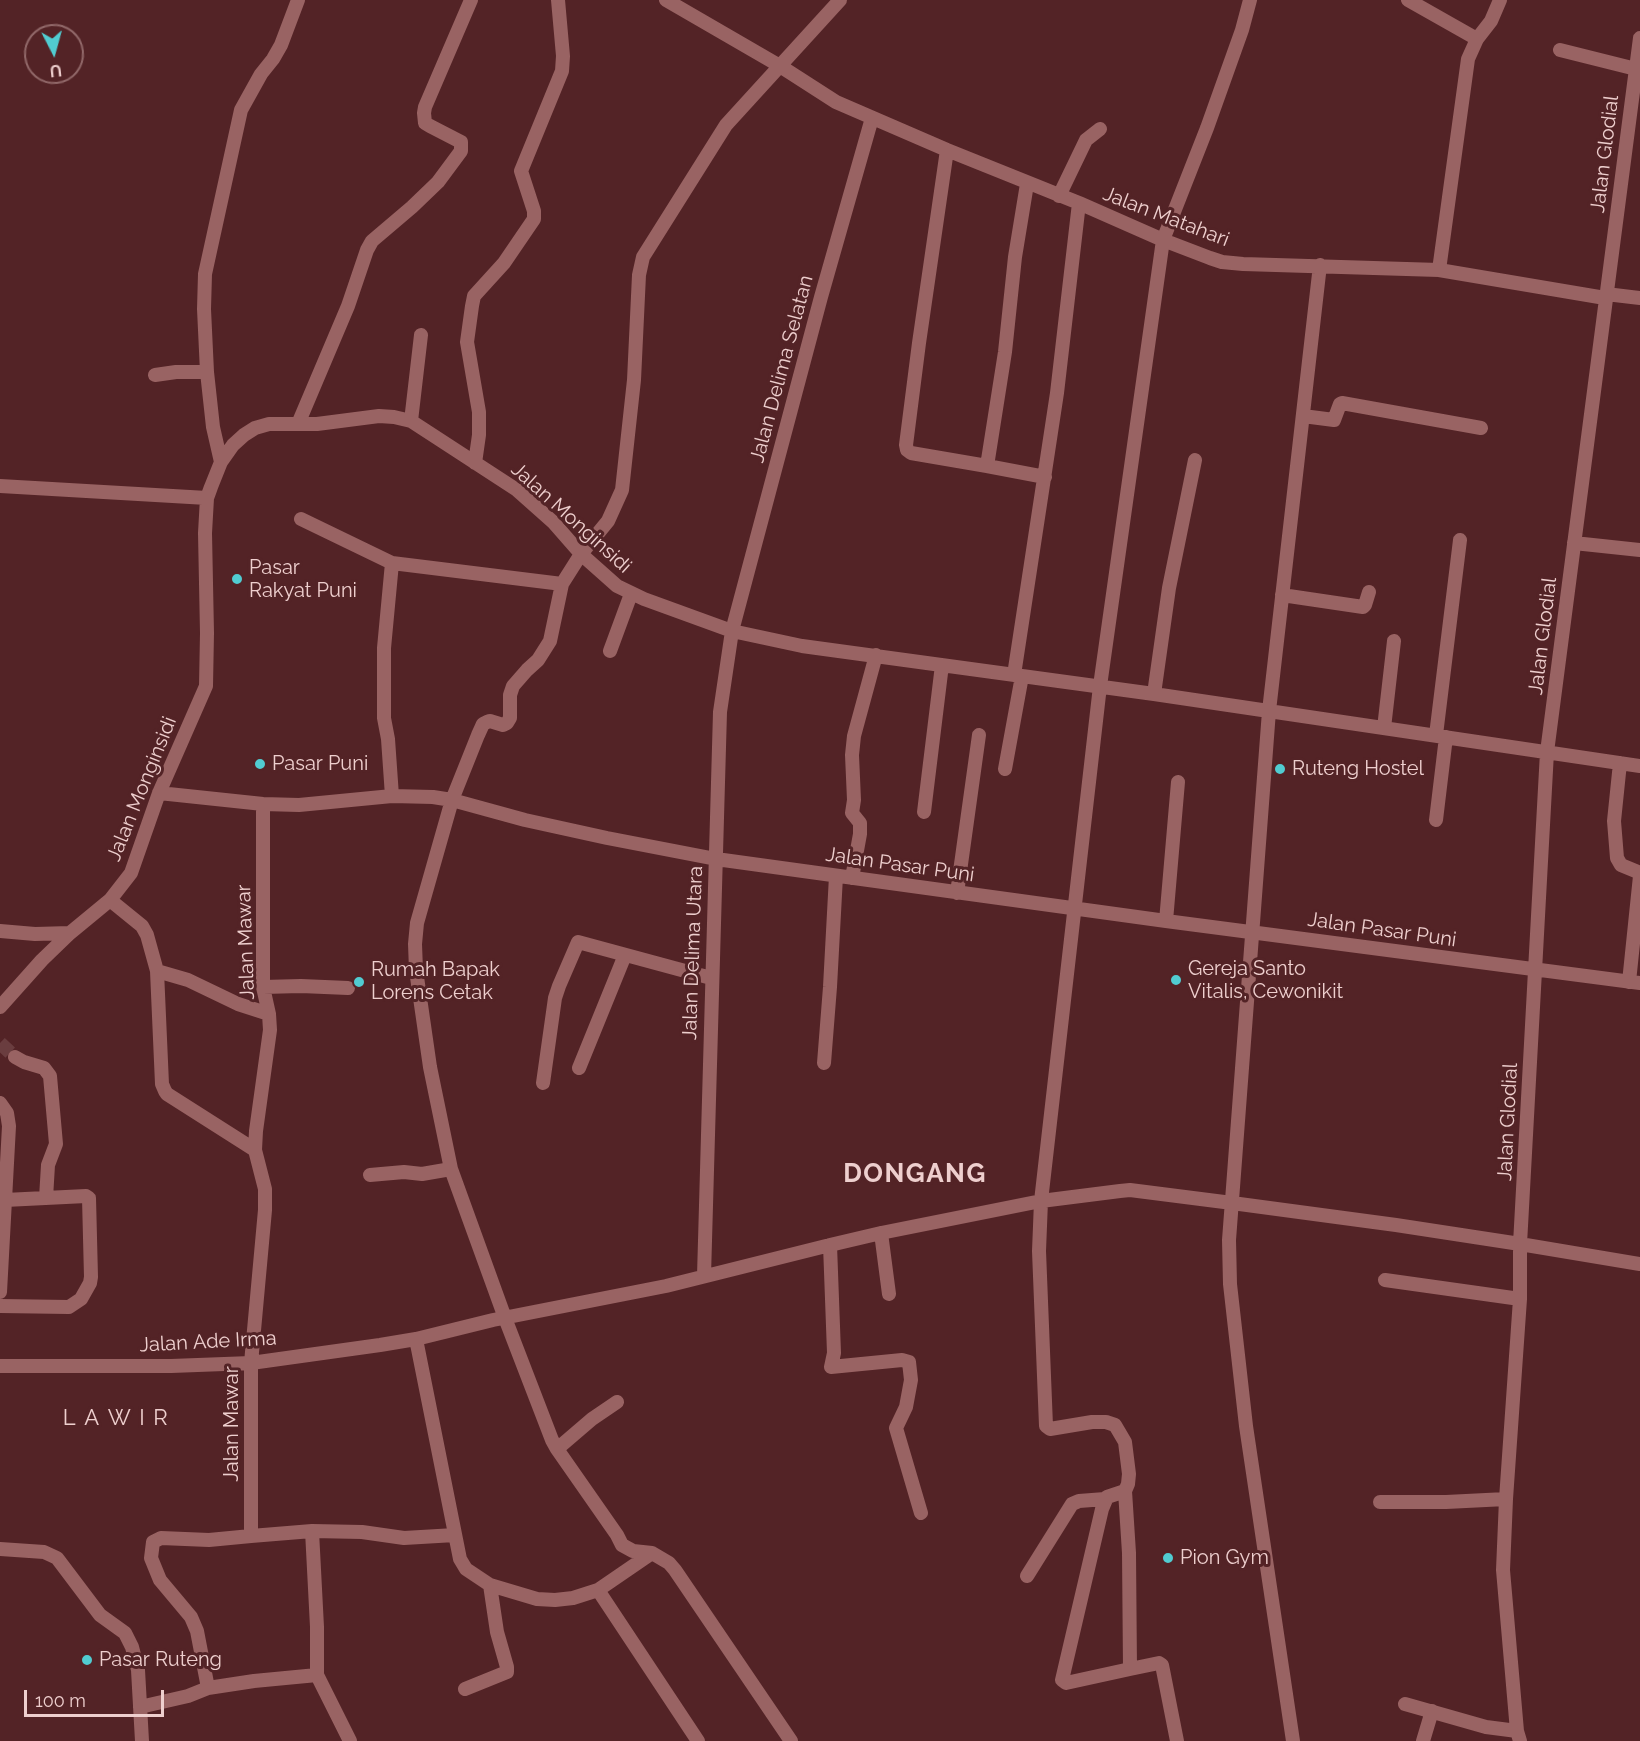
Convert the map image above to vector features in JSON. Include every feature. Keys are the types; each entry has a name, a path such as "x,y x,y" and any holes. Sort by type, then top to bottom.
{"street":[{"path":"220,462 214,434 207,372 205,274 241,110 261,74 281,45 298,0"},
{"path":"298,424 348,306 372,241 438,182 460,151 461,142 425,123 424,113 471,0"},
{"path":"475,463 479,412 467,342 472,300 504,263 534,219 534,211 521,171 562,71 563,56 558,0"},
{"name":"Jalan Matahari","path":"666,0 780,66 836,102 1163,240 1222,262 1439,270 1606,296 1640,298"},
{"path":"791,1741 675,1570 669,1563 652,1553 633,1551 622,1545 552,1440 505,1318 452,1169 430,1067 416,970 415,944 417,923 452,800 483,723 490,721 503,724 507,723 510,718 510,695 513,686 538,660 550,641 562,584 581,554 608,521 622,490 634,380 639,275 643,257 726,125 840,0"},
{"path":"1130,1669 1129,1553 1125,1491 1129,1474 1125,1442 1115,1425 1106,1422 1050,1429 1046,1426 1039,1251 1041,1201 1101,687 1163,240 1207,128 1242,30 1250,0"},
{"path":"1408,0 1477,39"},
{"path":"1439,270 1468,59 1477,39 1491,21 1500,0"},
{"name":"Jalan Glodial","path":"1519,1736 1503,1569 1520,1299 1520,1244 1547,752 1640,38"},
{"path":"1560,50 1636,69"},
{"name":"Jalan Delima Selatan","path":"732,632 821,297 872,118"},
{"path":"1059,196 1086,140 1100,129"},
{"path":"947,150 919,343 907,450 911,453 1045,477"},
{"path":"987,466 1005,352 1015,257 1027,183"},
{"path":"1005,769 1057,393 1079,203"},
{"path":"1293,1741 1243,1402 1230,1284 1229,1240 1269,711 1320,265"},
{"path":"411,421 421,334"},
{"path":"155,375 207,372"},
{"path":"1303,416 1334,420 1342,403 1481,428"},
{"name":"Jalan Monginsidi","path":"0,1007 70,933 111,900 131,873 159,793 206,686 204,533 207,498 220,462 233,445 255,428 269,424 317,424 379,416 411,421 517,490 553,522 581,554 608,579 631,594 732,632 942,666 1154,694 1640,766"},
{"path":"1154,694 1168,594 1195,460"},
{"path":"0,486 207,498"},
{"path":"301,519 392,562 562,584"},
{"path":"1436,820 1441,736 1460,540"},
{"path":"1575,543 1640,550"},
{"path":"392,562 384,648 384,718 388,739 392,796"},
{"path":"1282,595 1363,607 1369,592"},
{"path":"610,651 631,594"},
{"name":"Jalan Delima Utara","path":"704,1276 720,712 732,632"},
{"path":"1384,728 1394,641"},
{"path":"852,878 860,834 860,823 852,813 854,736 876,655"},
{"path":"924,812 942,666"},
{"path":"957,893 979,735"},
{"path":"1620,763 1614,821 1617,858 1621,865 1638,872 1640,876 1634,983"},
{"path":"1166,921 1178,782"},
{"name":"Jalan Pasar Puni","path":"159,793 263,804 299,805 392,796 433,797 525,820 716,859 1634,983"},
{"name":"Jalan Mawar","path":"250,1536 251,1363 265,1210 265,1189 255,1150 270,1030 263,987 263,804"},
{"path":"824,1063 836,876"},
{"path":"111,900 146,931 157,971 163,1088 167,1094 255,1150"},
{"path":"0,931 35,934 70,933"},
{"path":"35,934 42,960"},
{"path":"543,1083 555,998 577,944 580,942 711,978"},
{"path":"579,1068 625,955"},
{"path":"157,971 188,980 238,1004 269,1014"},
{"path":"263,987 348,988"},
{"path":"15,1057 44,1068 50,1076 56,1144 48,1165 46,1198"},
{"path":"0,1103 8,1119 0,1292"},
{"path":"370,1175 404,1172 418,1174 452,1169"},
{"name":"Jalan Ade Irma","path":"0,1366 171,1366 251,1363 416,1339 505,1318 666,1286 881,1233 1041,1201 1130,1190 1520,1244 1640,1264"},
{"path":"0,1306 69,1307 81,1299 90,1283 89,1198 86,1196 5,1200"},
{"path":"881,1233 889,1294"},
{"path":"830,1245 834,1353 831,1366 833,1368 902,1360 909,1362 911,1380 906,1407 896,1428 921,1514"},
{"path":"1385,1280 1520,1299"},
{"path":"416,1339 455,1535 463,1565 474,1576 490,1585 537,1599 573,1598 598,1590 652,1553"},
{"path":"557,1449 592,1419 617,1402"},
{"path":"1027,1576 1072,1504 1079,1501 1105,1499 1125,1491"},
{"path":"1105,1499 1099,1516 1062,1680 1066,1683 1159,1663 1162,1665 1177,1741"},
{"path":"1380,1502 1506,1499"},
{"path":"208,1688 197,1631 191,1617 160,1580 151,1558 153,1542 161,1538 209,1540 312,1531 362,1532 404,1538 455,1535"},
{"path":"312,1531 317,1676 350,1741"},
{"path":"0,1549 44,1552 57,1558 100,1615 124,1633 132,1647 138,1670 142,1741"},
{"path":"465,1689 507,1672 497,1632 490,1585"},
{"path":"598,1590 698,1741"},
{"path":"140,1707 188,1696 208,1688 254,1681 317,1676"},
{"path":"1406,1704 1519,1736"},
{"path":"1424,1741 1432,1711"}],"tunnel":[{"path":"0,1043 15,1057"}],"place":[{"name":"Pasar Rakyat Puni","path":"237,579"},
{"name":"Pasar Puni","path":"260,764"},
{"name":"Ruteng Hostel","path":"1280,769"},
{"name":"Gereja Santo Vitalis, Cewonikit","path":"1176,980"},
{"name":"Rumah Bapak Lorens Cetak","path":"359,982"},
{"name":"Pion Gym","path":"1168,1558"},
{"name":"Pasar Ruteng","path":"87,1660"}],"district":[{"name":"DONGANG","path":"915,1174"},
{"name":"L A W I R","path":"116,1418"}]}
